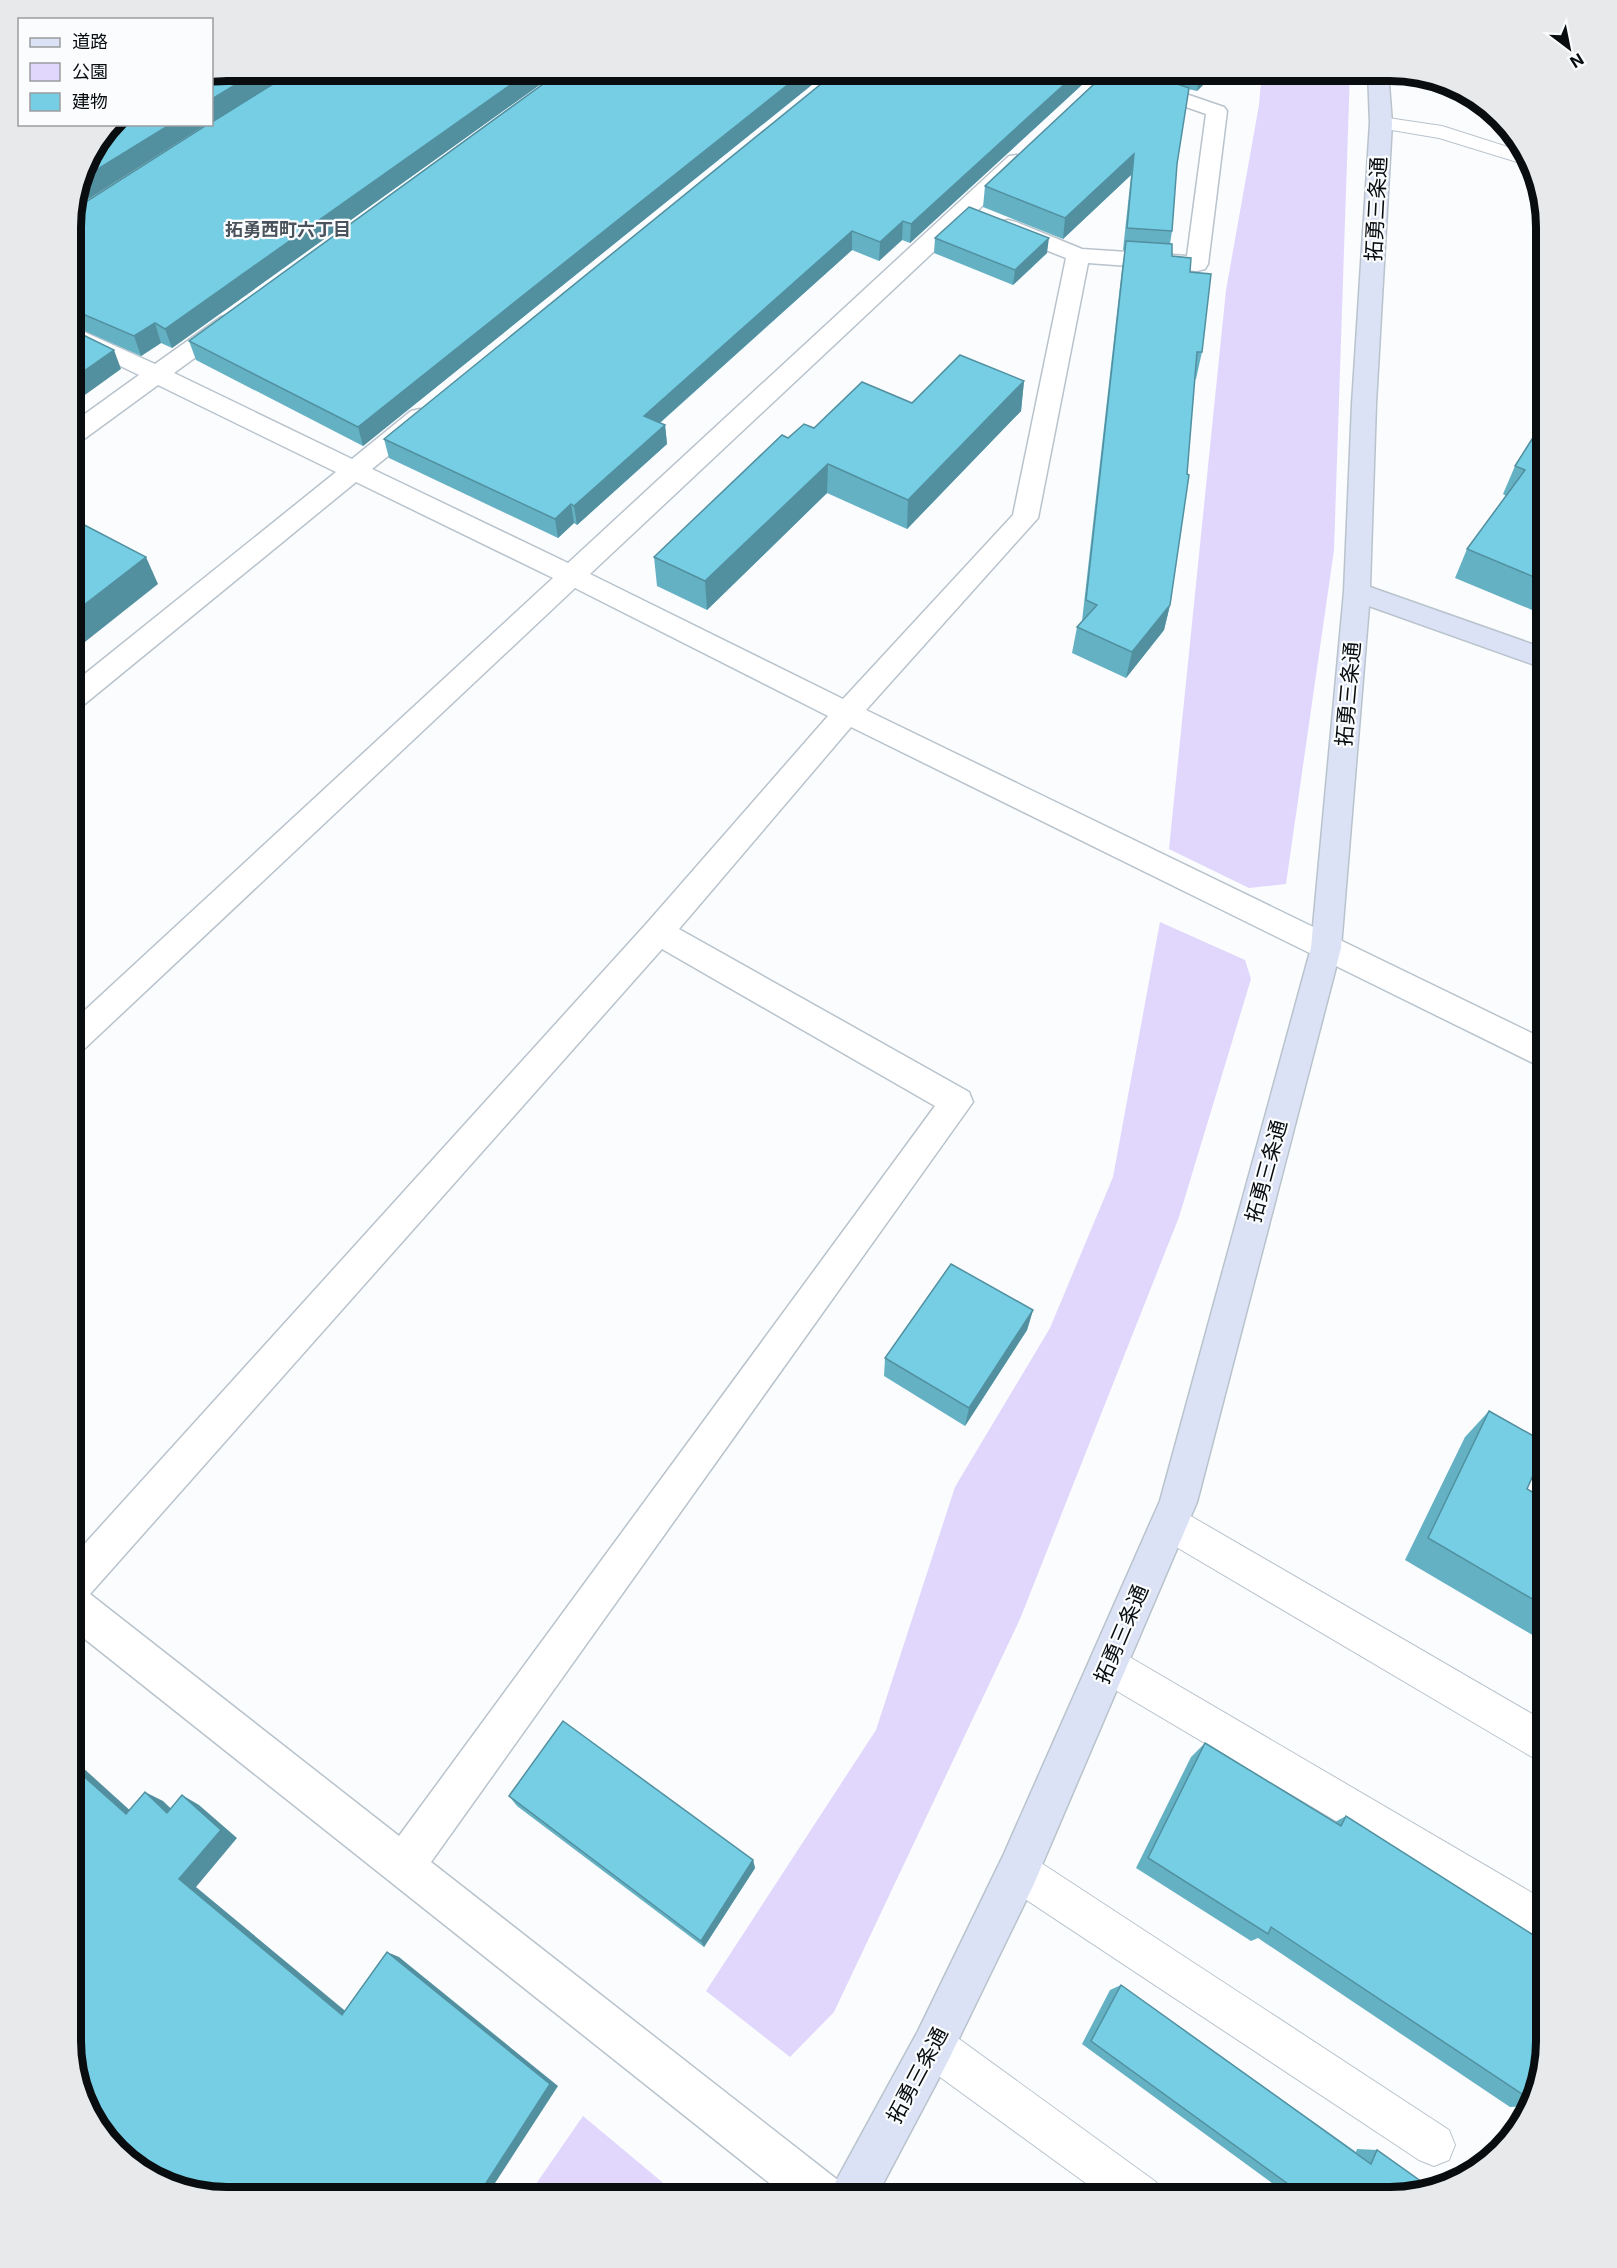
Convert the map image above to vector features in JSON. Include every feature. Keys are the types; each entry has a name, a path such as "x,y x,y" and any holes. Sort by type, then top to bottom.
{"street":[{"path":"965,210 1078,255 1197,264 1217,111 1131,81"},
{"name":"拓勇三条通","path":"857,2187 933,2046 1018,1871 1178,1502 1326,948 1357,592 1364,404 1381,123 1378,81"},
{"path":"81,1033 1033,145"},
{"path":"81,1576 658,932 847,714 1025,518 1078,255"},
{"path":"81,429 243,312"},
{"path":"81,338 570,575 847,714 1536,1050"},
{"path":"81,692 437,403"},
{"path":"1357,592 1536,655"},
{"path":"402,1867 957,1102 658,932"},
{"path":"81,1612 809,2187"}],"lane":[{"path":"1381,123 1442,132 1518,157"},
{"path":"1169,1523 1536,1737"},
{"path":"1108,1665 1536,1917"},
{"path":"1018,1871 1434,2145"},
{"path":"933,2046 1126,2187"}],"green space":[{"path":"1261,81 1350,81 1334,550 1286,884 1249,888 1169,849 1226,290 1259,105"},
{"path":"1160,922 1245,960 1251,979 1179,1217 1020,1619 834,2012 790,2057 706,1991 876,1730 955,1487 1050,1328 1113,1177"},
{"path":"583,2116 668,2187 534,2187"}],"building":[{"path":"242,81 213,98 213,82"},
{"path":"278,81 516,81 165,329 155,323 134,336 81,313 83,204 205,126 213,126 213,121"},
{"path":"547,81 792,81 358,427 189,341"},
{"path":"825,81 1068,81 911,224 903,221 880,242 852,231 644,416 665,425 574,506 571,504 555,519 384,439"},
{"path":"1097,81 1169,81 1189,88 1177,164 1172,231 1127,228 1134,154 1065,218 985,186"},
{"path":"122,126 168,126 91,173 100,154"},
{"path":"969,207 1049,238 1015,270 935,238"},
{"path":"1126,241 1172,244 1172,256 1191,258 1190,272 1211,274 1202,352 1197,352 1187,474 1189,475 1170,605 1132,652 1077,627 1097,605 1086,600"},
{"path":"81,334 114,350 81,373"},
{"path":"960,355 1024,381 908,500 828,464 705,581 654,557 782,435 788,438 804,424 814,428 862,382 912,403"},
{"path":"1536,433 1536,578 1467,549 1525,470 1515,466"},
{"path":"81,523 146,557 81,607"},
{"path":"951,1264 1033,1310 969,1408 885,1358"},
{"path":"1489,1411 1536,1437 1536,1469 1527,1489 1536,1494 1536,1601 1428,1538"},
{"path":"563,1721 753,1860 701,1941 509,1796"},
{"path":"1205,1743 1341,1826 1346,1816 1536,1937 1535,2060 1525,2096 1271,1927 1268,1934 1148,1858"},
{"path":"81,1774 126,1814 145,1792 167,1813 182,1795 221,1830 179,1879 342,2015 387,1952 550,2084 483,2187 217,2187 189,2182 154,2168 124,2144 100,2114 86,2079 82,2060"},
{"path":"1121,1985 1371,2164 1377,2150 1423,2183 1390,2187 1292,2187 1091,2041"}],"district":[{"name":"拓勇西町六丁目","path":"288,229"}]}
